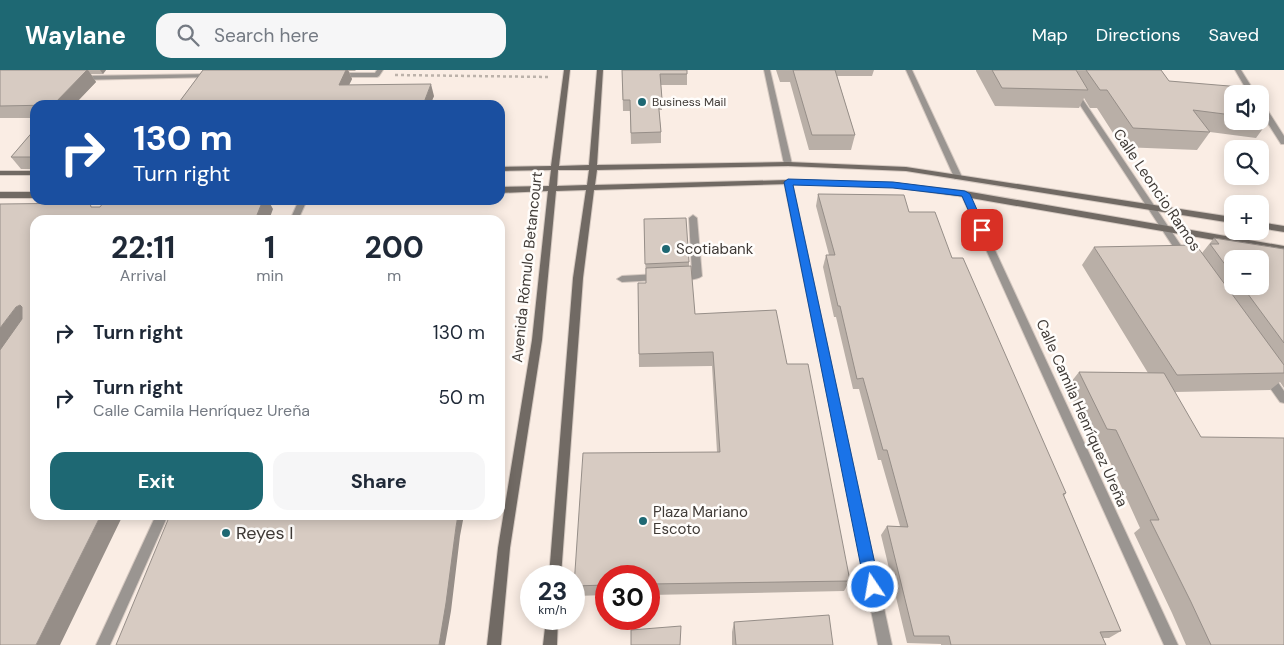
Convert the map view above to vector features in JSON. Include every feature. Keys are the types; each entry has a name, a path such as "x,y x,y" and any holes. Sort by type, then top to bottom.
{"street":[{"path":"556,565 578,278 594,167 600,70"},
{"path":"767,70 788,164"},
{"path":"909,70 958,177"},
{"name":"Calle Leoncio Ramos","path":"1060,70 1147,205 1187,262"},
{"path":"1238,70 1247,85"},
{"path":"66,78 164,73 221,76"},
{"path":"328,75 378,73"},
{"name":"Avenida Rómulo Betancourt","path":"494,645 504,548 536,340 551,190 566,74"},
{"path":"1269,119 1284,142"},
{"path":"505,169 788,164 906,169 1147,205 1224,219"},
{"path":"0,173 30,173"},
{"path":"788,182 885,645"},
{"path":"505,190 788,182 893,185 965,194 1284,249"},
{"name":"Calle Camila Henríquez Ureña","path":"965,194 1170,645"},
{"path":"0,195 30,195"},
{"path":"622,279 697,276 693,218"},
{"path":"1269,226 1284,229"},
{"path":"1261,366 1284,399"},
{"path":"103,645 160,520"},
{"path":"550,645 551,630"}],"path":[{"path":"378,73 566,74"}],"building":[{"path":"0,70 87,70 58,100 30,100 30,105 0,106"},
{"path":"203,70 346,70 339,85 431,84 425,100 181,100"},
{"path":"622,70 687,70 687,74 660,74 662,99 658,99 661,132 631,133 630,100 623,100"},
{"path":"793,70 835,70 855,135 812,135"},
{"path":"992,70 1076,70 1088,90 1002,88"},
{"path":"1086,70 1161,70 1169,81 1224,86 1224,114 1193,110 1210,132 1133,128 1107,90 1100,90"},
{"path":"30,135 30,157 11,157"},
{"path":"818,194 904,195 909,212 935,212 952,258 963,258 1066,493 1063,494 1121,631 1100,632 1106,645 951,645 949,636 914,636 887,526 908,527 887,450 883,450 863,378 857,379 826,255 835,255"},
{"path":"0,204 90,205 91,207 100,207 102,205 261,205 257,215 30,215 30,520 98,520 36,645 0,645 0,350 22,319 22,307 20,305 16,307 0,328"},
{"name":"Scotiabank","path":"686,218 689,262 645,264 644,219"},
{"path":"1214,238 1284,249 1284,343 1249,295 1269,295 1269,250 1224,250 1224,263 1210,244 1219,244"},
{"path":"1196,245 1224,283 1224,295 1233,295 1284,365 1284,373 1177,375 1094,247"},
{"path":"691,266 695,314 776,310 787,364 808,364 850,581 660,584 660,565 595,565 595,585 585,586 585,565 575,565 583,453 720,452 713,352 639,354 638,283 646,283 646,268"},
{"path":"1079,372 1164,373 1201,437 1284,438 1284,645 1211,645 1150,520 1159,520 1116,430 1107,429"},
{"path":"168,520 457,520 439,645 116,645"},
{"path":"829,615 833,645 736,645 734,622"},
{"path":"681,626 680,645 631,645 631,630 660,630 660,628"}],"place":[{"name":"Business Mail","path":"642,102"},
{"name":"Scotiabank","path":"666,249"},
{"name":"Plaza Mariano Escoto","path":"643,521"},
{"name":"Reyes I","path":"226,533"}],"route":[{"path":"873,587 788,182 893,185 965,194 982,230"}]}
